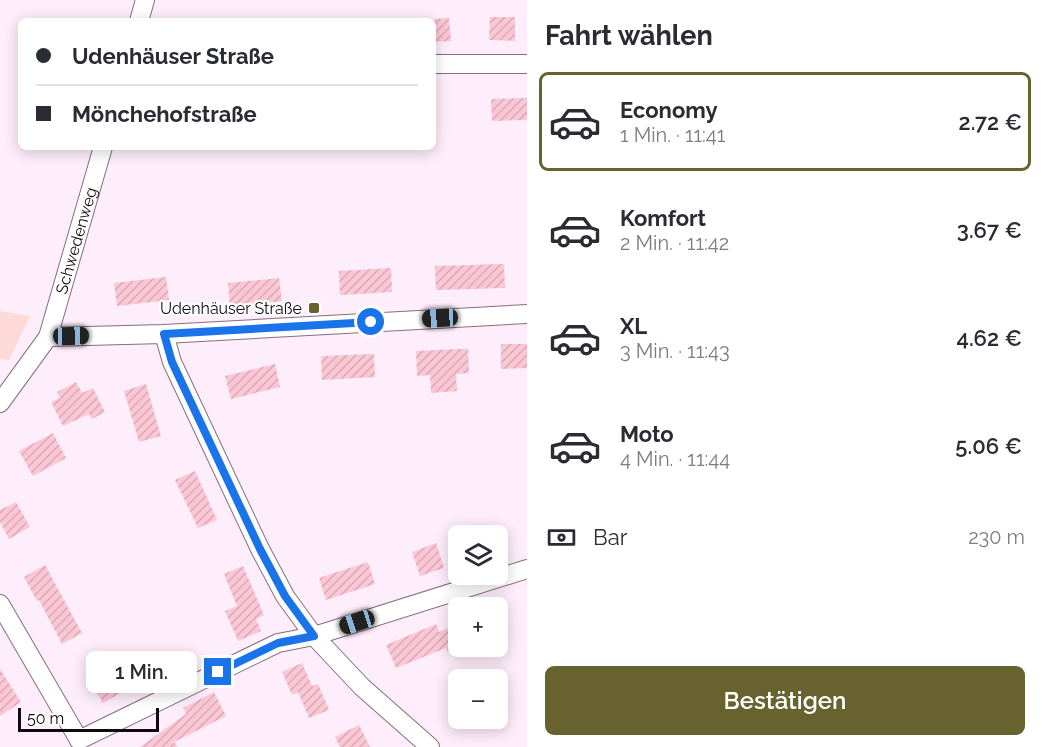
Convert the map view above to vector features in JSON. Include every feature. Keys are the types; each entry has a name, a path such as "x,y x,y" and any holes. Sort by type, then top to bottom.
{"street":[{"path":"140,18 145,0"},
{"path":"436,64 527,64"},
{"name":"Schwedenweg","path":"0,403 48,337 102,150"},
{"path":"48,337 164,334 527,314"},
{"path":"164,334 172,362 260,549 285,596 314,636 362,687 430,747"},
{"path":"0,604 77,744 278,643 314,636 527,569"}],"shaded area":[{"path":"0,311 30,316 9,360 0,359"}],"building":[{"path":"490,17 515,17 515,41 489,40"},
{"path":"449,18 451,41 436,42 436,19"},
{"path":"527,98 527,120 492,121 491,99"},
{"path":"504,264 505,288 436,290 435,266"},
{"path":"391,268 392,292 340,295 339,271"},
{"path":"166,277 169,300 117,306 114,283"},
{"path":"279,278 282,301 230,307 228,283"},
{"path":"501,344 527,344 527,368 501,369"},
{"path":"468,349 469,373 456,374 457,391 431,393 430,375 417,376 416,351"},
{"path":"374,354 375,377 322,380 321,356"},
{"path":"275,364 280,387 231,399 225,376"},
{"path":"76,382 82,393 93,388 105,412 92,419 89,414 63,426 51,402 60,398 57,392"},
{"path":"146,384 161,436 139,442 124,391"},
{"path":"53,433 66,458 33,476 19,451"},
{"path":"195,471 217,520 198,528 175,480"},
{"path":"16,502 30,527 9,539 0,522 0,510"},
{"path":"436,543 444,568 420,576 412,552"},
{"path":"368,562 375,584 326,600 319,578"},
{"path":"45,565 82,633 62,644 24,577"},
{"path":"243,566 264,615 256,619 261,631 238,641 225,611 237,606 224,574"},
{"path":"436,624 439,632 448,628 448,652 446,648 396,668 386,645"},
{"path":"302,663 312,686 318,684 329,710 309,718 298,692 292,695 282,672"},
{"path":"109,666 124,691 103,703 89,678"},
{"path":"0,669 21,702 0,716"},
{"path":"214,692 226,716 174,742 178,747 140,747 186,714 183,708"},
{"path":"359,725 370,747 340,747 335,737"}],"place":[{"name":"Udenhäuser Straße","path":"314,308"}],"route":[{"path":"218,672 278,643 314,636 285,596 260,549 172,362 164,334 371,322"}]}
